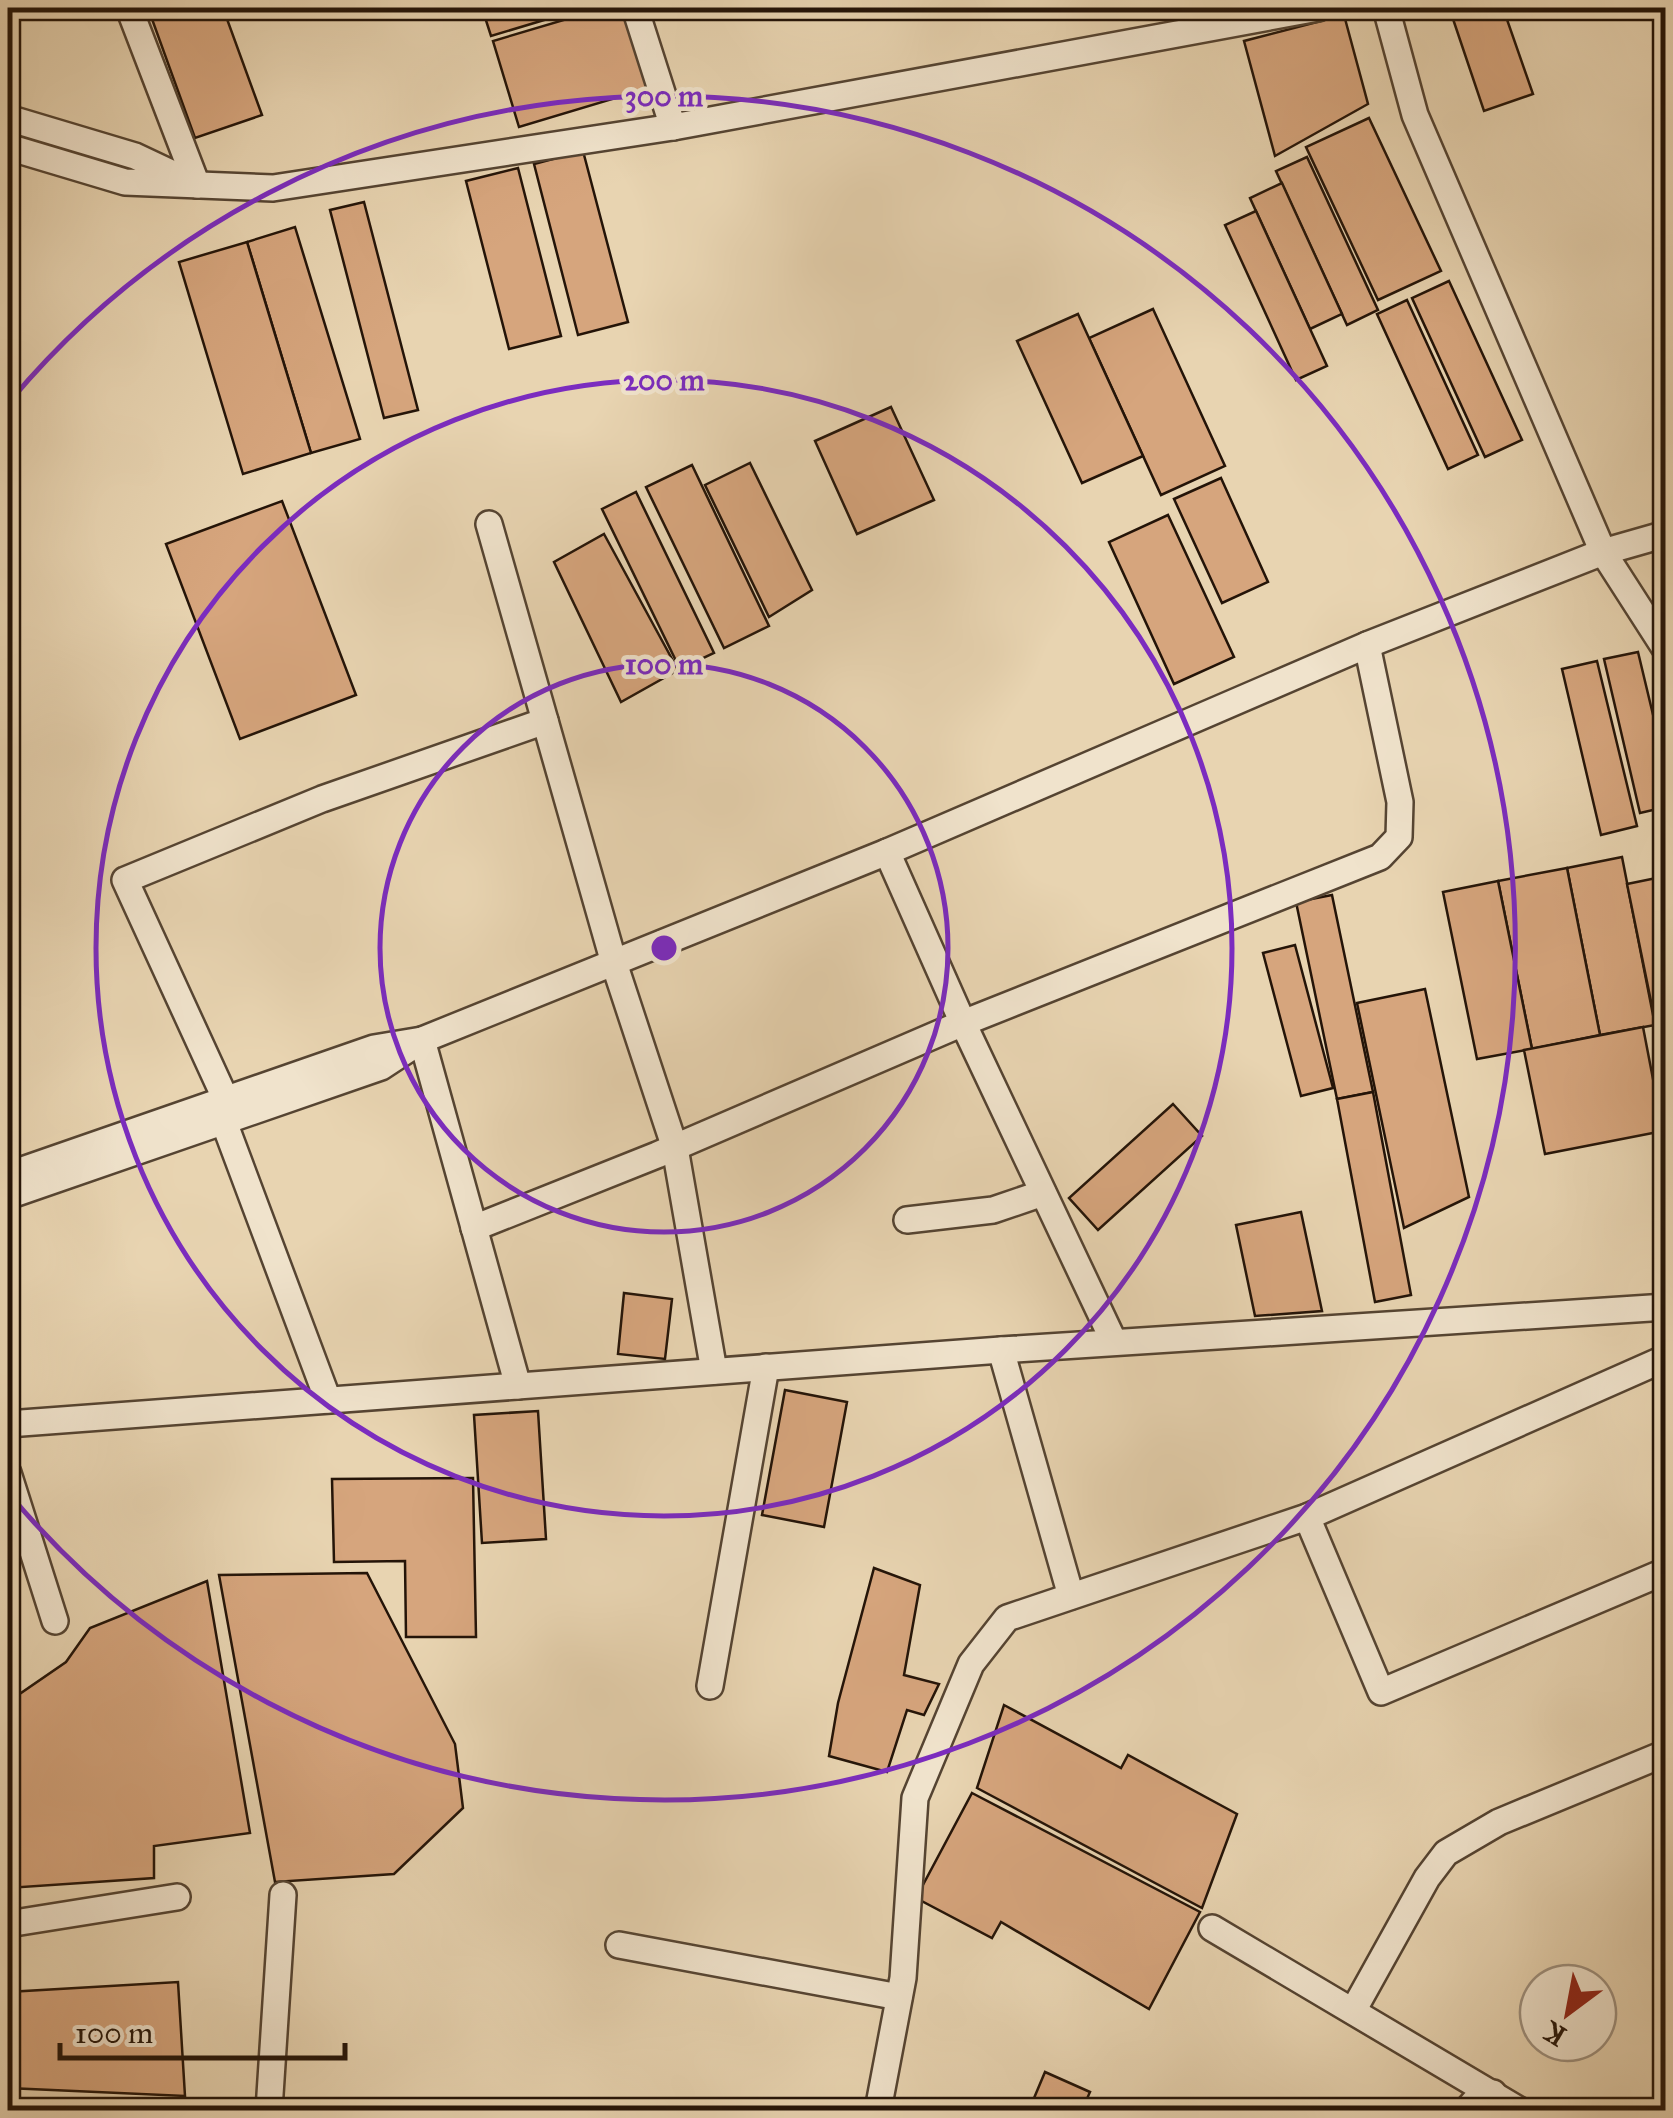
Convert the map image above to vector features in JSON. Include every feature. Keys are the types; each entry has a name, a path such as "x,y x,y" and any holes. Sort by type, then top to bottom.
{"street":[{"path":"129,8 197,185"},
{"path":"635,8 673,127"},
{"path":"8,147 124,182 272,188 673,127 1318,8"},
{"path":"1386,8 1414,116 1603,552 1666,650"},
{"path":"8,118 135,156 197,185"},
{"path":"489,524 614,963 675,1148 714,1371"},
{"path":"8,1175 381,1067 422,1040 887,852 1367,645 1603,552 1666,534"},
{"path":"474,1228 675,1148 963,1023 1380,857 1399,838 1400,802 1367,645"},
{"path":"328,1400 225,1111 125,880 322,799 545,720"},
{"path":"887,852 1114,1342"},
{"path":"422,1040 518,1386"},
{"path":"8,1196 225,1111"},
{"path":"907,1220 993,1210 1044,1194"},
{"path":"8,1424 1000,1350 1666,1307"},
{"path":"1000,1350 1071,1596"},
{"path":"878,2110 899,1997 914,1798 971,1664 1007,1618 1307,1517 1666,1358"},
{"path":"710,1686 766,1367"},
{"path":"8,1472 54,1621"},
{"path":"1307,1517 1381,1692 1666,1570"},
{"path":"1353,2011 1427,1878 1446,1854 1499,1822 1666,1753"},
{"path":"269,2110 283,1895"},
{"path":"8,1924 176,1897"},
{"path":"1212,1928 1518,2110"},
{"path":"620,1945 899,1997"},
{"path":"1467,2110 1493,2093"}],"building":[{"path":"148,8 223,8 262,115 195,138"},
{"path":"482,8 584,8 491,36"},
{"path":"604,8 624,8 649,88 519,127 493,41"},
{"path":"1487,8 1503,8 1533,94 1484,111 1453,19"},
{"path":"1344,15 1368,104 1275,156 1244,41"},
{"path":"1369,118 1441,271 1378,300 1306,147"},
{"path":"583,151 628,322 578,335 534,164"},
{"path":"1307,157 1378,310 1347,325 1276,171"},
{"path":"518,168 561,336 509,349 466,181"},
{"path":"1282,183 1342,314 1310,329 1250,198"},
{"path":"364,202 418,410 384,418 330,210"},
{"path":"1256,211 1327,366 1296,380 1225,225"},
{"path":"295,227 360,439 311,453 247,242"},
{"path":"247,242 311,453 243,474 179,262"},
{"path":"1449,281 1522,440 1485,457 1412,298"},
{"path":"1407,300 1478,455 1448,469 1377,314"},
{"path":"1153,309 1225,466 1161,495 1089,338"},
{"path":"1078,314 1143,456 1082,483 1017,341"},
{"path":"891,407 934,500 857,534 815,441"},
{"path":"750,463 812,590 769,617 705,485"},
{"path":"692,465 769,626 724,648 646,487"},
{"path":"1221,478 1268,582 1222,603 1174,499"},
{"path":"636,492 714,653 680,669 602,509"},
{"path":"282,501 356,695 240,739 166,544"},
{"path":"1168,515 1234,657 1174,684 1109,542"},
{"path":"604,534 678,670 621,702 554,562"},
{"path":"1638,652 1666,769 1666,807 1640,813 1604,659"},
{"path":"1597,661 1637,826 1601,835 1562,669"},
{"path":"1622,857 1655,1025 1600,1035 1567,868"},
{"path":"1567,868 1600,1035 1532,1049 1498,881"},
{"path":"1666,876 1666,1054 1662,1055 1627,884"},
{"path":"1498,881 1532,1049 1477,1059 1443,892"},
{"path":"1332,895 1373,1092 1337,1099 1296,902"},
{"path":"1295,945 1333,1088 1301,1096 1263,953"},
{"path":"1425,989 1469,1197 1404,1228 1357,1003"},
{"path":"1643,1027 1663,1131 1545,1154 1524,1050"},
{"path":"1373,1092 1411,1295 1375,1302 1337,1099"},
{"path":"1173,1104 1202,1136 1098,1230 1069,1198"},
{"path":"1301,1212 1322,1311 1255,1316 1236,1225"},
{"path":"624,1293 672,1299 665,1359 618,1354"},
{"path":"785,1390 847,1402 824,1527 762,1515"},
{"path":"538,1411 546,1539 482,1543 474,1415"},
{"path":"473,1478 476,1637 406,1637 405,1561 334,1562 332,1479"},
{"path":"874,1568 920,1585 904,1675 939,1684 924,1715 907,1710 887,1772 829,1756 838,1703"},
{"path":"367,1573 455,1744 463,1808 394,1874 275,1882 219,1575"},
{"path":"207,1581 250,1833 154,1846 154,1878 8,1888 8,1702 66,1662 90,1628"},
{"path":"1004,1705 1121,1768 1128,1755 1237,1814 1202,1908 977,1788"},
{"path":"972,1793 1200,1912 1149,2009 1001,1922 992,1938 916,1898"},
{"path":"178,1982 185,2096 8,2088 8,1992"},
{"path":"1045,2072 1090,2092 1082,2110 1029,2110"},
{"path":"1001,2099 1027,2110 996,2110"}]}
